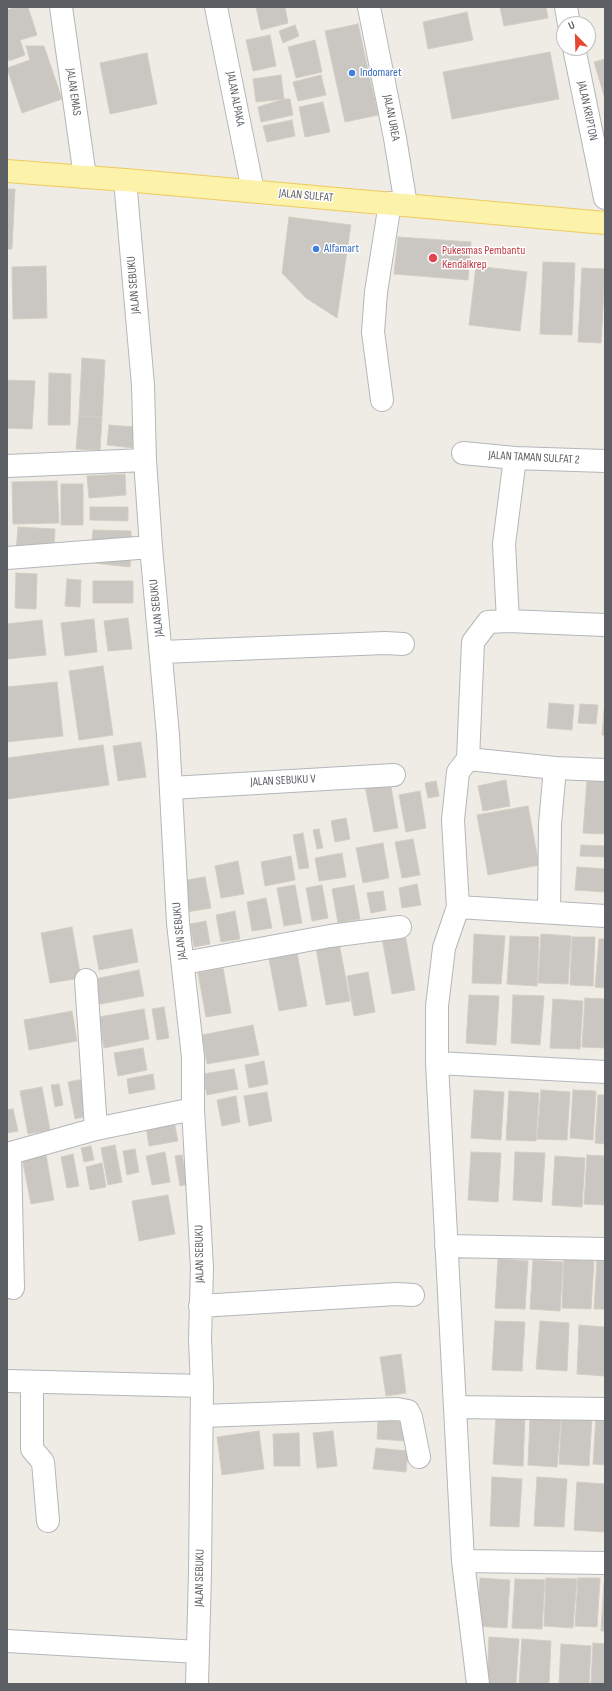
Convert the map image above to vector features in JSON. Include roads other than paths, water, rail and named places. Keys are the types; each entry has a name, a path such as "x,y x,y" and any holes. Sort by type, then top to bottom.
{"main road":[{"name":"JALAN SULFAT","path":"7,171 253,191 605,223"}],"street":[{"name":"JALAN EMAS","path":"61,7 85,177"},
{"name":"JALAN ALPAKA","path":"216,7 253,191"},
{"name":"JALAN UREA","path":"369,7 395,138 398,204 376,292 373,332 382,400"},
{"name":"JALAN KRIPTON","path":"576,56 605,198"},
{"name":"JALAN SEBUKU","path":"125,180 143,385 145,460 151,547 162,652 178,923 184,963 193,1057 193,1109 202,1268 200,1306 202,1416 197,1684"},
{"name":"JALAN TAMAN SULFAT 2","path":"463,453 515,458 605,461"},
{"path":"508,621 504,544 515,458"},
{"path":"7,466 145,460"},
{"path":"7,558 151,547"},
{"path":"478,1684 463,1561 437,1063 438,1006 444,948 458,907 453,820 458,772 468,759 473,642 488,622 508,621 605,625"},
{"path":"162,652 385,643 403,644"},
{"path":"468,759 556,768 605,770"},
{"path":"549,912 550,824 556,768"},
{"name":"JALAN SEBUKU V","path":"171,788 394,775"},
{"path":"458,907 605,916"},
{"path":"184,963 330,936 400,927"},
{"path":"86,980 96,1129"},
{"path":"437,1063 605,1072"},
{"path":"13,1288 9,1154 96,1129 193,1109"},
{"path":"446,1246 605,1249"},
{"path":"200,1306 396,1294 413,1295"},
{"path":"7,1382 202,1386"},
{"path":"32,1383 32,1449 43,1462 48,1521"},
{"path":"455,1407 605,1409"},
{"path":"202,1416 397,1409 408,1411 411,1417 419,1457"},
{"path":"463,1561 605,1563"},
{"path":"7,1641 198,1652"}],"place":[{"name":"Indomaret","path":"352,73"},
{"name":"Alfamart","path":"316,249"},
{"name":"Pukesmas Pembantu Kendalkrep","path":"433,258"}]}
